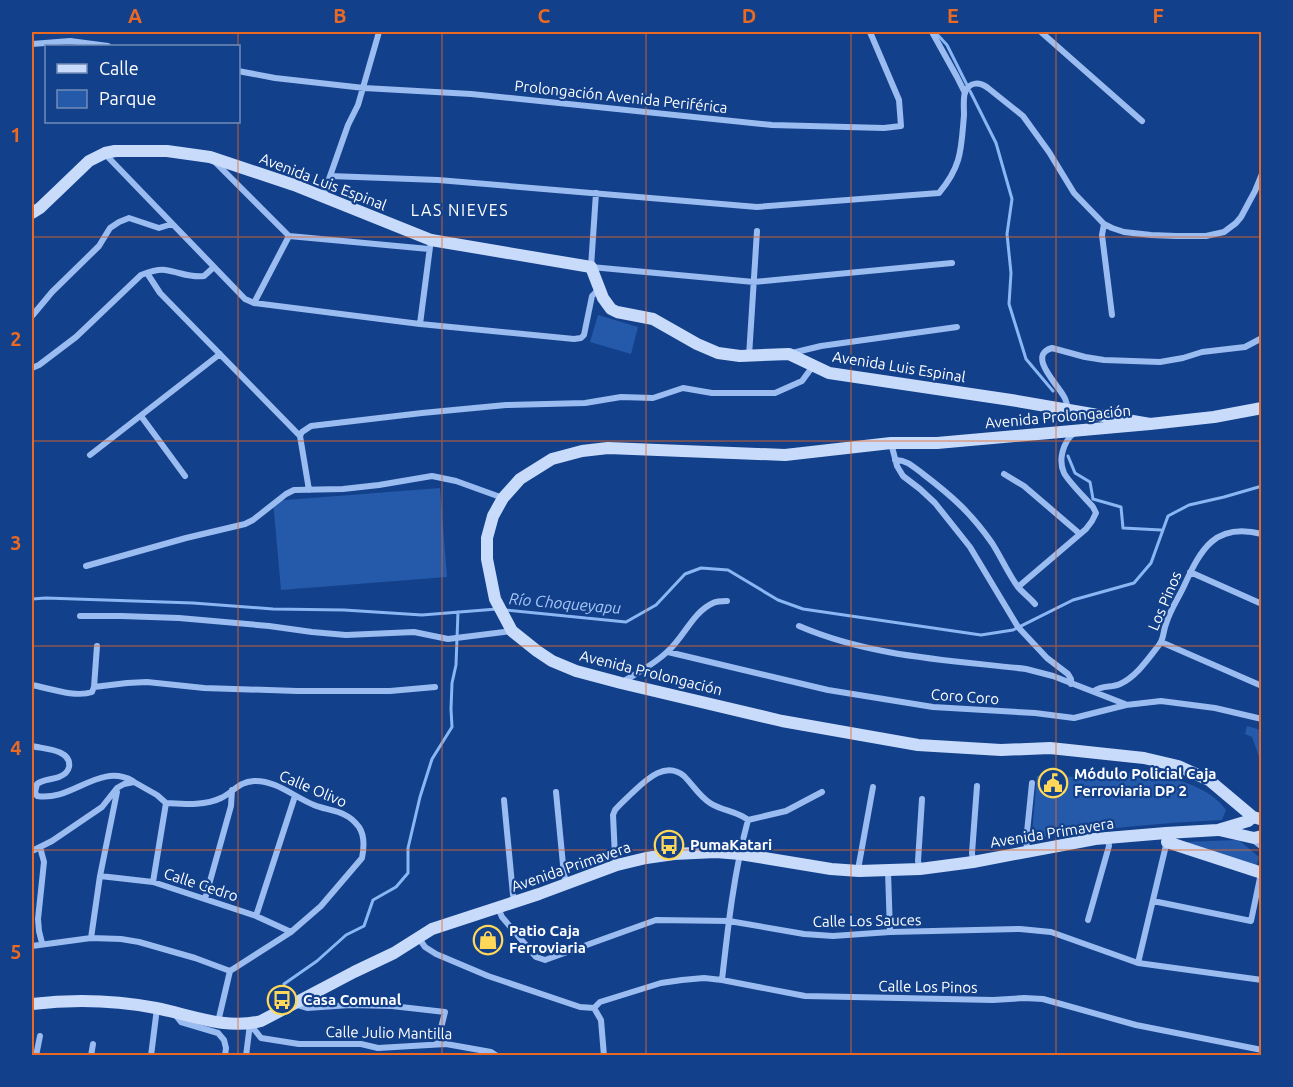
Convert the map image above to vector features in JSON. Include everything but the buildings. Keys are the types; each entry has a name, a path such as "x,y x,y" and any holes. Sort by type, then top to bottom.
{"street":[{"path":"323,196 348,125 364,88 380,32"},
{"name":"Prolongación Avenida Periférica","path":"240,71 275,78 364,88 471,94 772,125 884,128 901,126 899,100 870,32"},
{"path":"330,176 438,180 758,207 939,193 957,167 965,93 932,32"},
{"path":"1041,32 1142,121"},
{"path":"32,44 70,41 100,45"},
{"path":"965,93 971,85 983,84 1023,116 1074,193 1104,224 1124,232 1206,236 1224,232 1241,216 1262,174"},
{"name":"Avenida Luis Espinal","path":"32,213 89,161 105,153 167,151 210,157 323,196 430,244 591,267 608,305 617,312 653,319 696,344 718,353 749,356 789,354 829,373 1150,424 1214,417 1262,408"},
{"path":"105,153 213,267 245,299 254,303 420,324 574,339 584,335 592,296 599,289"},
{"path":"210,157 289,236 430,244 420,324"},
{"path":"596,193 591,267 754,282 952,263"},
{"path":"32,316 52,292 99,246 110,228 119,222 129,218 159,228 172,224"},
{"path":"1104,224 1102,236 1112,315"},
{"path":"749,356 757,231"},
{"path":"254,303 289,236"},
{"path":"32,368 76,337 141,275 166,270 198,277 204,276 213,267"},
{"path":"147,273 160,293 300,436 309,490"},
{"path":"789,354 821,346 957,327"},
{"path":"1068,410 1063,394 1044,367 1042,359 1045,350 1052,348 1104,360 1160,362 1202,352 1245,347 1262,338"},
{"path":"90,455 220,354"},
{"path":"300,436 311,426 506,405 653,398 683,388 712,393 775,393 802,381 813,366"},
{"path":"141,416 185,476"},
{"name":"Avenida Prolongación","path":"1150,424 937,442 891,443 785,455 608,448 552,459 519,478 502,498 493,516 487,538 488,567 495,599 510,626 537,651 552,661 576,671 621,684 782,721 918,746 1001,750 1050,748 1144,758 1178,766 1209,780 1254,819"},
{"path":"1018,587 1080,534 1096,513 1064,473 1063,448 1069,437 1077,431"},
{"path":"891,443 897,466 903,476 935,503 969,546 1018,627 1047,658 1068,674 1071,684"},
{"path":"895,459 911,465 960,504 993,544 1018,587 1035,604"},
{"path":"1004,474 1024,486 1080,534"},
{"path":"86,566 245,524 294,490 343,489 432,476 456,481 502,498"},
{"name":"Los Pinos","path":"1094,692 1100,688 1116,686 1127,681 1139,670 1161,642 1165,625 1190,572 1210,542 1222,534 1235,531 1262,534"},
{"path":"1190,572 1262,604"},
{"path":"621,684 668,652 700,614 714,602 727,601"},
{"path":"80,616 179,618 346,635 414,632 448,639 510,626"},
{"path":"800,626 835,640 874,650 1026,669 1053,676 1126,705"},
{"path":"1161,642 1262,686"},
{"path":"32,685 82,694 92,692 97,646"},
{"name":"Coro Coro","path":"668,652 828,690 933,707 1035,713 1074,718 1126,705 1161,700 1215,708 1262,719"},
{"path":"94,687 127,682 204,688 297,691 390,691 435,687"},
{"path":"32,746 57,751 63,754 69,762 69,768 61,777 43,780 37,784 35,792 37,796 50,796 68,791 109,775 120,776 134,782 166,803 153,882"},
{"path":"617,865 614,836 615,810 650,777 661,772 675,772 682,775 702,798 724,810 742,815 748,820"},
{"name":"Calle Olivo","path":"166,803 207,802 222,798 240,784 259,781 269,783 318,807 344,814 359,827 363,838 362,858 321,906 291,932"},
{"path":"32,851 102,807 117,788 134,782"},
{"path":"1028,851 1026,842 1032,783"},
{"path":"974,862 972,853 977,786"},
{"path":"859,871 873,787"},
{"path":"91,938 117,788"},
{"path":"205,899 231,806 232,790"},
{"path":"556,792 564,875 567,883"},
{"path":"748,820 786,811 822,792"},
{"path":"256,916 295,796"},
{"path":"920,868 918,861 922,799"},
{"path":"504,800 513,894 516,902"},
{"path":"1254,819 1245,826 1246,832 1256,836 1262,847"},
{"name":"Avenida Primavera","path":"32,1004 75,1000 119,1002 218,1022 250,1024 261,1021 394,953 432,929 516,902 617,865 646,858 700,852 740,854 831,868 888,871 974,862 1108,837 1167,837 1218,830 1254,819"},
{"path":"722,980 741,846 748,820"},
{"name":"Avenida Primavera","path":"1218,830 1240,836 1256,836"},
{"path":"1088,920 1108,846 1108,837"},
{"path":"1138,963 1167,837 1261,873 1251,921 1153,901"},
{"path":"40,848 44,862 38,919 42,943"},
{"path":"888,871 890,932"},
{"name":"Calle Cedro","path":"100,876 153,882 256,916 291,932"},
{"name":"Calle Los Sauces","path":"498,908 502,917 536,957 545,960 656,920 729,921 823,936 1020,929 1051,932 1138,963 1262,980"},
{"path":"218,1022 230,971 291,932"},
{"path":"418,937 436,954 488,976 580,1006 594,1008 600,1020 604,1056"},
{"path":"32,946 91,938 121,939 195,958 230,971"},
{"name":"Calle Los Pinos","path":"594,1008 600,1002 661,983 704,978 806,996 1043,999 1136,1025 1262,1050"},
{"path":"294,1003 307,1008 350,1005 445,1012 437,1044"},
{"path":"151,1056 157,1008"},
{"path":"173,1012 181,1022 218,1033 224,1040 225,1056"},
{"path":"246,1056 250,1024"},
{"name":"Calle Julio Mantilla","path":"250,1024 261,1038 298,1044 361,1044 378,1048 437,1044 491,1052 497,1056"},
{"path":"36,1056 40,1036"},
{"path":"91,1056 93,1044"}],"green space":[{"path":"598,315 638,327 631,354 590,342"},
{"path":"440,488 447,577 281,590 273,501"},
{"path":"1247,726 1261,730 1261,762 1252,737 1245,734"},
{"path":"1089,771 1176,775 1176,779 1210,795 1226,810 1222,820 1129,827 1036,838 1032,834 1037,776 1089,777"},
{"path":"1236,840 1259,857 1256,867 1184,842"}],"waterway":[{"path":"935,32 947,45 967,85"},
{"path":"970,91 996,143 1012,199 1007,234 1011,273 1009,304 1026,359 1053,391"},
{"path":"1068,456 1075,473 1090,482 1093,499 1121,507 1123,528 1161,530"},
{"name":"Río Choqueyapu","path":"506,610 626,622 656,605 685,574 701,568 728,570 778,600 803,609 981,635 1013,630 1073,600 1134,583 1151,563 1168,516 1189,505 1262,486"},
{"name":"Río Choqueyapu","path":"32,599 193,603 273,609 344,610 422,615 497,609"},
{"path":"284,984 317,961 346,935 364,926 373,900 396,887 408,873 408,848 420,797 432,759 452,727 452,683 456,665 458,612"}],"place":[{"name":"Módulo Policial Caja Ferroviaria DP 2","path":"1053,783"},
{"name":"PumaKatari","path":"669,845"},
{"name":"Patio Caja Ferroviaria","path":"488,940"},
{"name":"Casa Comunal","path":"282,1000"}],"district":[{"name":"LAS NIEVES","path":"460,210"}]}
